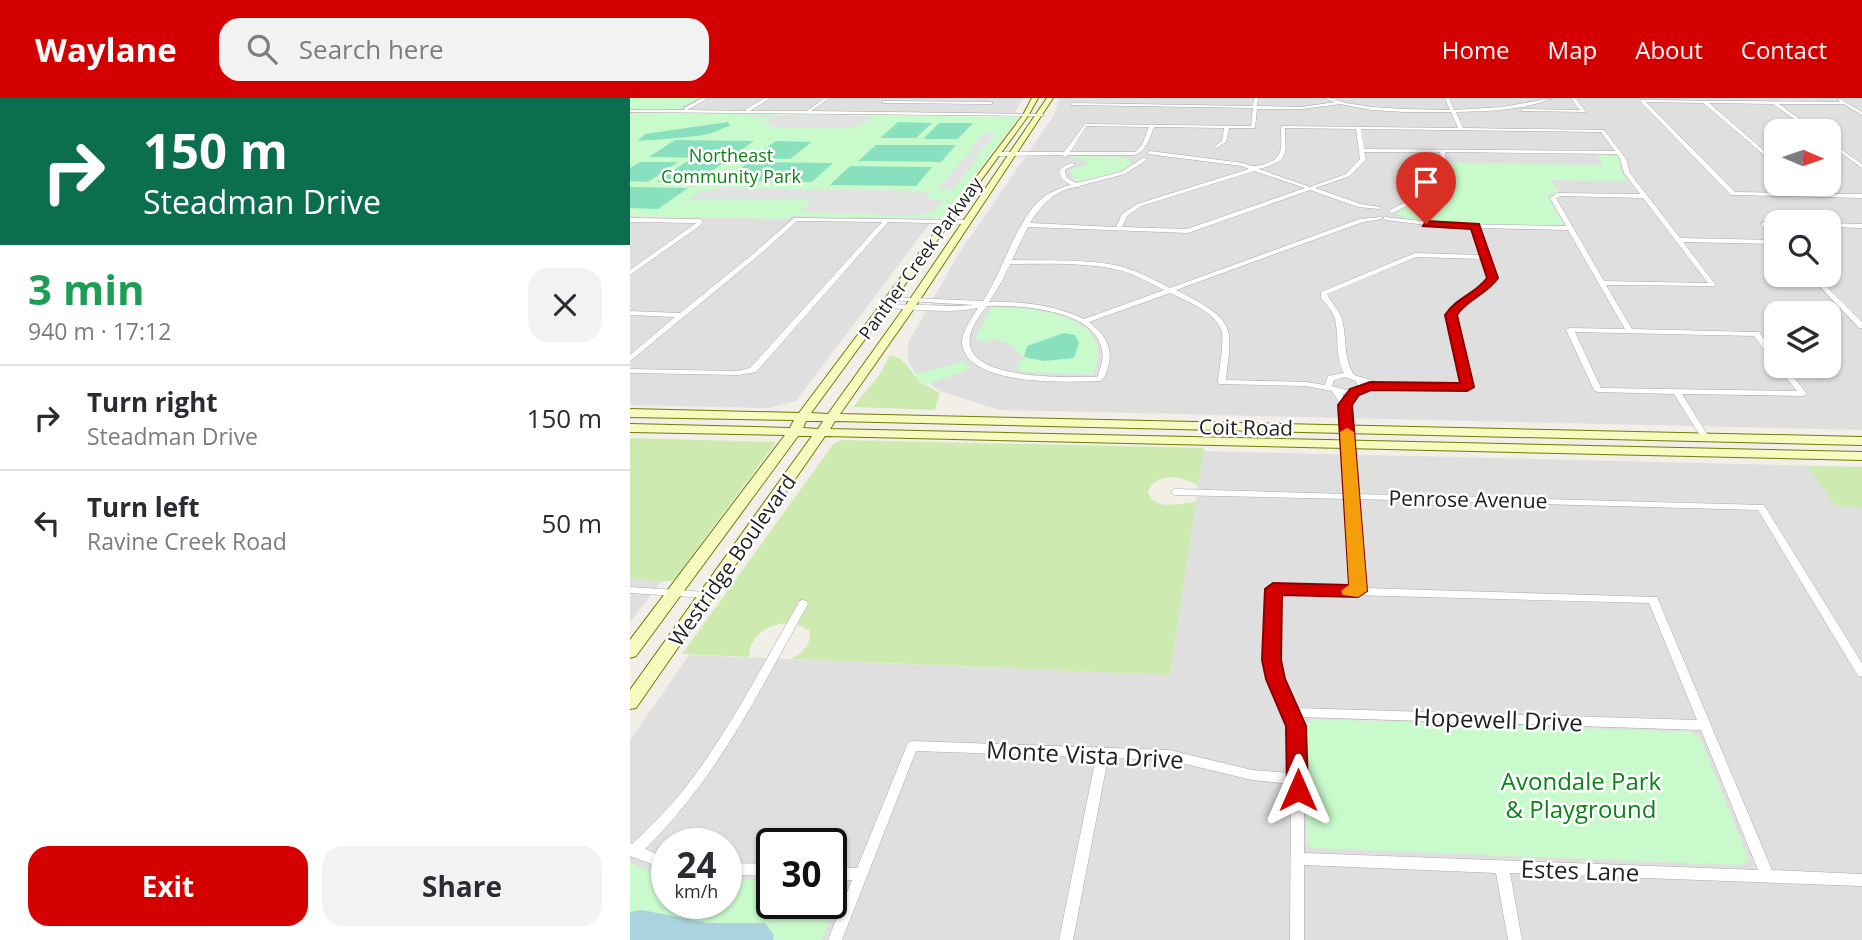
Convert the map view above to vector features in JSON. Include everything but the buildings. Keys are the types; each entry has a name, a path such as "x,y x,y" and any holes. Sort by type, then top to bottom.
{"main road":[{"name":"Panther Creek Parkway","path":"802,416 1026,115 1035,98"},
{"name":"Panther Creek Parkway","path":"834,417 1050,98"},
{"name":"Coit Road","path":"630,413 1862,441"},
{"name":"Westridge Boulevard","path":"630,652 795,431 802,416"},
{"name":"Westridge Boulevard","path":"630,703 834,417"},
{"name":"Coit Road","path":"630,428 1862,456"},
{"path":"1705,437 1714,452"}],"street":[{"path":"682,111 706,98"},
{"path":"748,111 768,98"},
{"path":"809,112 828,98"},
{"path":"1122,106 1124,98"},
{"path":"1189,107 1191,98"},
{"path":"1065,155 1084,125 1253,127 1256,98"},
{"path":"1326,98 1338,103 1375,109 1452,110 1515,107 1550,98"},
{"path":"1447,98 1461,129"},
{"path":"1515,107 1529,111 1584,111 1573,98"},
{"path":"1836,98 1862,114"},
{"path":"870,113 886,100 992,100"},
{"path":"983,114 992,100"},
{"path":"1764,194 1733,194 1642,101 1844,103"},
{"path":"1705,102 1764,153"},
{"path":"1774,102 1797,119"},
{"path":"1073,104 1307,108 1338,103"},
{"path":"630,111 1041,115"},
{"path":"887,303 969,308 985,304 1041,308 1083,322 1097,332 1105,345 1106,359 1100,379 1021,377 997,372 979,363 969,352 967,341 985,304 1007,262 1044,200 1077,186 1119,174 1144,146 1152,126"},
{"path":"1216,147 1224,142 1227,127"},
{"path":"1119,226 1124,215 1139,205 1257,169 1281,157 1283,127 1602,131 1619,153 1626,172 1713,285 1602,283"},
{"path":"1028,225 1119,226 1185,231 1314,190 1352,173 1362,162 1359,128"},
{"path":"1144,146 1148,156"},
{"path":"1362,150 1619,153"},
{"path":"1383,218 1438,181 1445,167 1442,151"},
{"path":"1841,151 1862,166"},
{"path":"997,154 1213,159 1257,169 1360,206 1381,208 1404,220"},
{"path":"1134,157 1148,156"},
{"path":"1073,164 1063,169 1062,175 1077,186"},
{"path":"1630,332 1553,198 1555,195 1643,195"},
{"path":"1841,196 1862,196"},
{"path":"1083,322 1381,208 1401,205"},
{"path":"1360,206 1366,215 1383,218 1475,226 1571,228"},
{"path":"630,359 678,315 755,258 796,219 966,222"},
{"path":"630,220 699,221 699,224 670,247 630,273"},
{"path":"630,371 747,372 757,366 887,220"},
{"path":"1841,225 1862,226"},
{"path":"1853,225 1862,234"},
{"path":"1007,262 1108,266 1138,274 1206,308 1223,324 1227,337 1222,382 1358,387 1467,387 1450,318 1457,306 1484,289 1491,281 1492,273 1475,226"},
{"path":"1678,240 1764,239"},
{"path":"1358,387 1343,366 1339,316 1322,295 1415,255 1486,257"},
{"path":"1824,287 1862,326"},
{"path":"630,313 678,315"},
{"path":"1764,344 1756,334 1570,330 1598,390 1803,394 1790,378"},
{"path":"1332,384 1343,366"},
{"path":"1332,384 1350,376"},
{"path":"1332,384 1345,405 1358,591"},
{"path":"1345,405 1358,387"},
{"path":"1677,392 1705,437"},
{"name":"Penrose Avenue","path":"1175,492 1761,507 1862,673"},
{"path":"1297,940 1297,735 1292,712 1272,666 1273,589 1653,600 1768,877"},
{"path":"630,590 707,595"},
{"path":"651,858 632,850 671,817 694,788 803,604"},
{"name":"Hopewell Drive","path":"1292,712 1705,725"},
{"name":"Monte Vista Drive","path":"861,874 912,746 1182,756 1252,775 1298,779"},
{"path":"1066,940 1103,752"},
{"name":"Estes Lane","path":"1297,859 1862,880"},
{"path":"1502,867 1515,940"},
{"path":"835,940 861,874 847,874"}],"shaded area":[{"path":"630,98 1023,98 1013,116 630,113"},
{"path":"1059,98 1862,98 1862,430 1000,410 942,392 915,373 908,361 908,343 958,255 1054,115"},
{"path":"755,115 872,118 862,125 847,128 774,127 764,124 772,118 745,118"},
{"path":"983,134 997,134 975,156 979,157 972,165 968,165 972,166 961,179 956,179 960,180 953,190 937,189 945,180 950,180 946,179 957,166 961,166 957,165 973,151 969,150"},
{"path":"720,188 931,191 927,196 930,199 945,199 934,211 914,216 800,212 813,199 688,200 699,192"},
{"path":"630,216 934,218 796,401 768,408 630,405"},
{"path":"1203,451 1862,467 1862,940 630,940 630,740 689,655 1170,675"},
{"path":"630,578 661,582 630,622"}],"green space":[{"path":"630,98 699,98 675,110 630,109"},
{"name":"Northeast Community Park","path":"630,113 1019,117 943,216 792,216 788,219 630,216"},
{"path":"728,122 730,126 709,134 638,140 645,134"},
{"path":"898,122 932,123 916,138 880,138"},
{"path":"939,123 973,123 958,139 923,139"},
{"path":"675,140 754,141 730,158 649,157"},
{"path":"776,141 812,142 790,159 753,158"},
{"path":"876,145 956,145 941,162 858,161"},
{"path":"1597,154 1618,156 1621,172 1628,181 1551,180 1559,192 1547,196 1564,224 1560,226 1453,225 1412,220 1397,214 1397,209 1437,187 1447,172 1449,163 1603,165"},
{"path":"1069,156 1120,157 1132,161 1115,174 1081,182 1075,181 1069,170 1090,163"},
{"path":"640,162 678,162 648,182 630,181 630,168"},
{"path":"686,162 723,163 696,182 657,182"},
{"path":"749,162 833,163 812,182 724,180"},
{"path":"850,166 932,167 916,186 830,185"},
{"path":"630,187 688,188 658,209 630,208"},
{"path":"991,308 1048,312 1083,327 1094,339 1098,354 1093,374 1019,372 1016,362 1025,359 1009,344 995,339 986,342 975,339"},
{"path":"1064,333 1075,335 1079,343 1074,358 1044,361 1024,357 1027,346"},
{"path":"890,355 901,359 921,383 940,393 935,410 853,407 880,374"},
{"path":"963,361 972,368 926,385 914,375"},
{"path":"630,438 776,442 674,580 661,582 630,578"},
{"path":"843,440 1204,448 1198,486 1171,477 1158,480 1148,491 1155,502 1161,504 1196,502 1170,675 791,659 805,648 810,631 791,624 771,626 762,631 755,638 749,657 682,654 834,443"},
{"path":"1807,466 1862,467 1862,507 1835,506"},
{"name":"Avondale Park & Playground","path":"1314,719 1691,732 1701,740 1749,860 1742,865 1311,848 1307,841 1306,724"},
{"path":"630,862 651,871 651,919 742,919 742,880 756,880 756,919 830,919 822,940 630,940"}],"water":[{"path":"630,912 651,912 651,919 765,923 774,935 773,940 630,940"}],"slow traffic":[{"path":"1347,432 1358,591 1349,591"}],"route":[{"path":"1298,790 1296,726 1271,660 1273,589 1358,591 1345,405 1354,392 1370,386 1467,387 1450,322 1451,315 1464,300 1484,289 1492,278 1492,271 1475,226 1426,224"}]}
